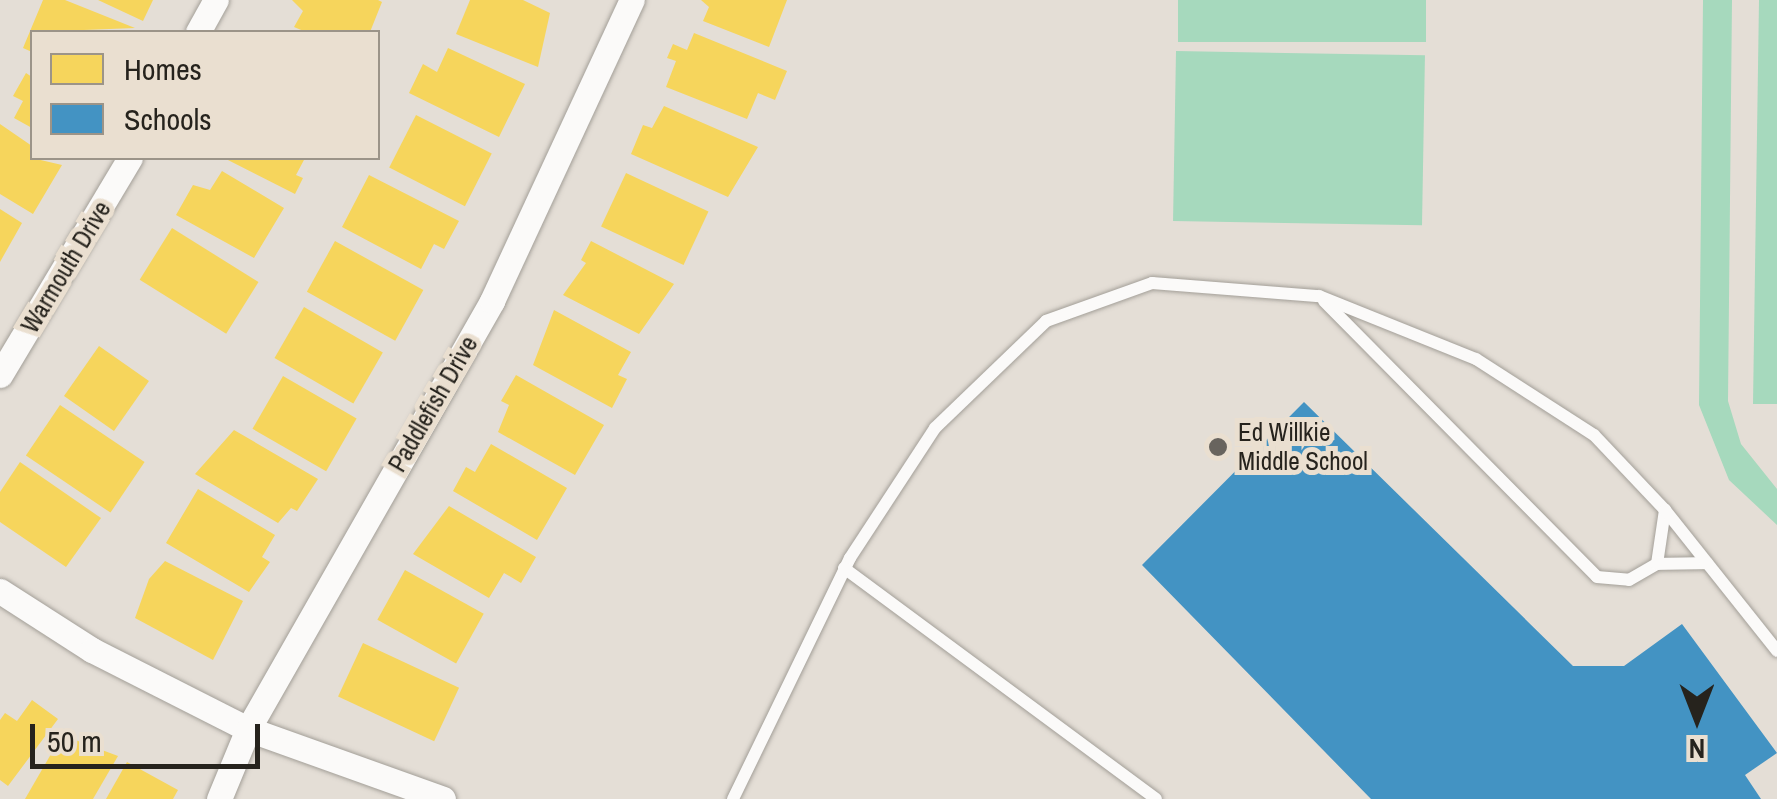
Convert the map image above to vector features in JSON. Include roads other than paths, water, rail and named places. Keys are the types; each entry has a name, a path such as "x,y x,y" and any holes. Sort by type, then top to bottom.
{"street":[{"path":"199,30 216,0"},
{"name":"Paddlefish Drive","path":"219,799 248,729 492,300 632,0"},
{"name":"Warmouth Drive","path":"0,375 129,160"},
{"path":"0,591 92,650 248,729 443,799"}],"lane":[{"path":"732,799 844,568 936,428 1046,321 1152,283 1319,296 1476,358 1594,435 1665,510 1777,651"},
{"path":"1319,296 1598,578 1629,580 1656,564 1707,563"},
{"path":"1656,564 1665,510"},
{"path":"844,568 1156,799"}],"place":[{"name":"Ed Willkie Middle School","path":"1218,447"}]}
